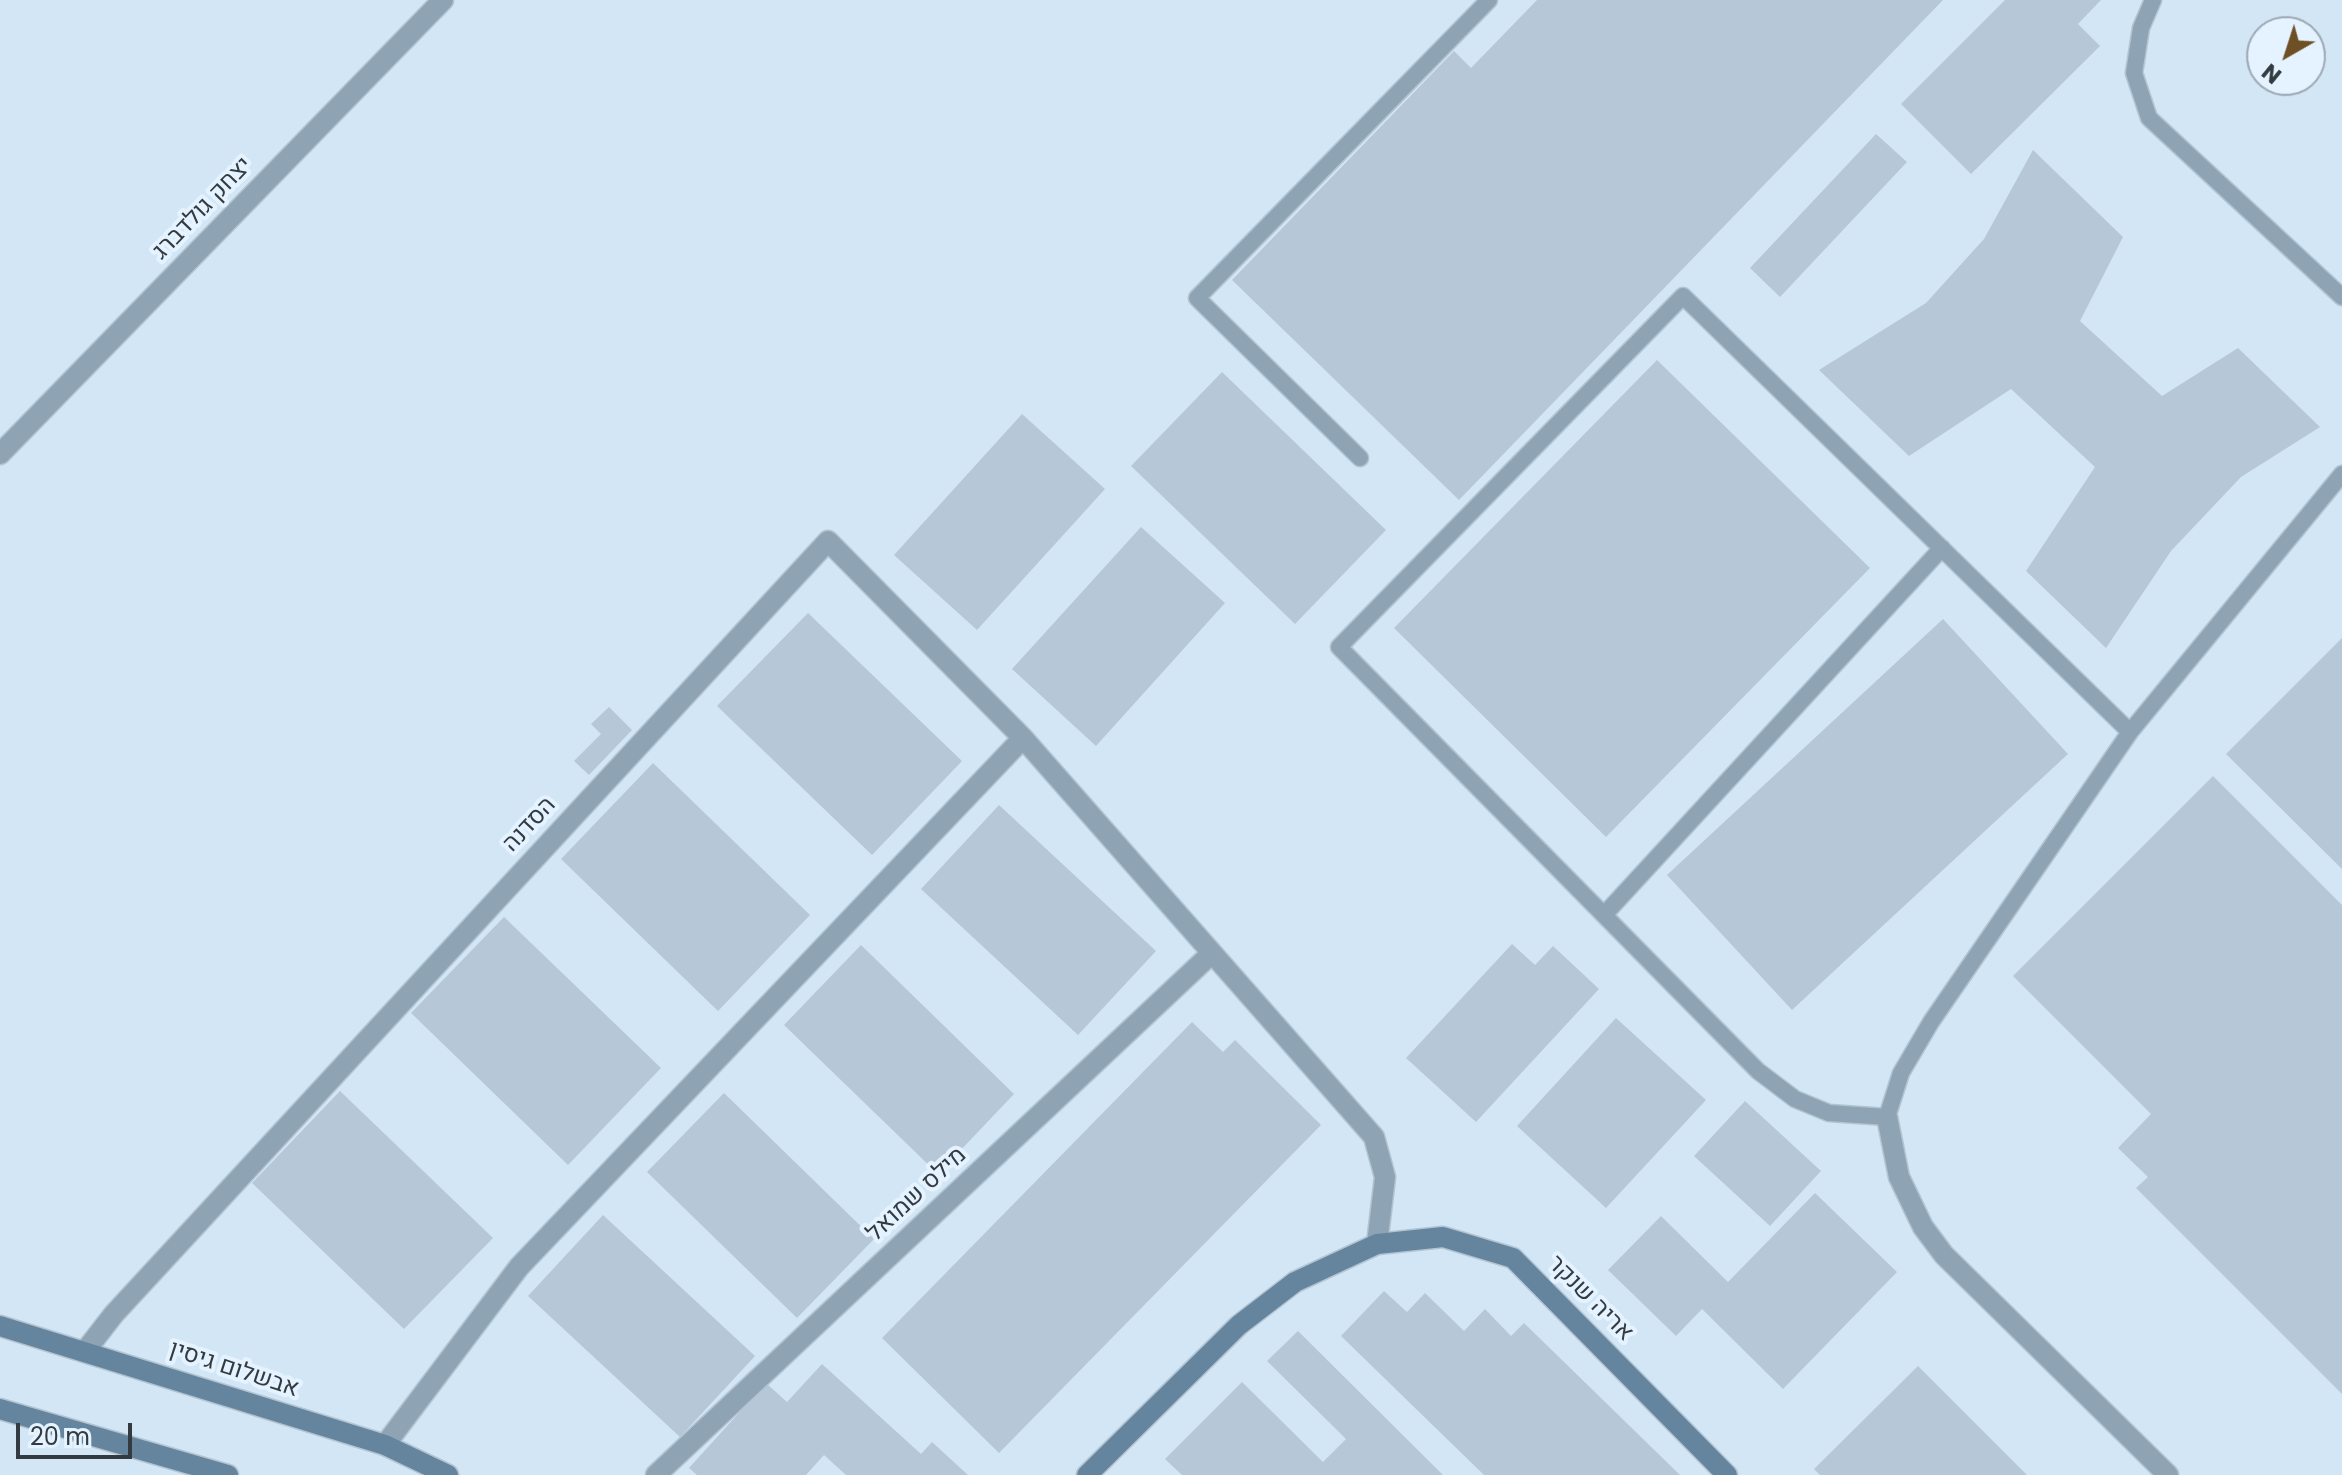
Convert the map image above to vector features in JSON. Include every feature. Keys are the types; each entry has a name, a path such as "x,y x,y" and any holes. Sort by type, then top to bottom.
{"street":[{"name":"יצחק גולדברג","path":"0,454 443,0"},
{"name":"הסדנה","path":"86,1350 124,1302 828,541 1023,738 1212,953"},
{"path":"385,1445 519,1267 1023,738"},
{"path":"1212,953 1374,1137 1385,1177 1377,1244"},
{"name":"מילס שמואל","path":"656,1475 1212,953"},
{"path":"1887,1117 1899,1177 1923,1227 1944,1255 2168,1475"},
{"name":"אריה שנקר","path":"1087,1475 1239,1325 1295,1282 1377,1244 1443,1237 1513,1258 1727,1475"},
{"name":"אבשלום גיסין","path":"0,1326 86,1350 385,1445 448,1475"},
{"path":"0,1409 228,1475"}],"lane":[{"path":"1360,458 1197,298 1489,0"},
{"path":"2153,0 2141,28 2134,73 2149,118 2342,297"},
{"path":"2130,732 1683,296 1339,647 1758,1071 1795,1099 1829,1113 1887,1117 1901,1073 1931,1022 2130,732 2342,474"},
{"path":"1604,915 1942,548"}],"building":[{"path":"1537,0 1943,0 1459,500 1232,280 1454,51 1471,68"},
{"path":"2005,0 2101,0 2078,24 2100,46 1971,174 1901,104"},
{"path":"1876,134 1907,162 1780,297 1750,268"},
{"path":"2033,150 2123,237 2080,321 2162,396 2238,348 2320,427 2241,477 2171,551 2106,648 2026,571 2095,467 2011,389 1909,456 1819,370 1926,303 1984,239"},
{"path":"1657,360 1870,568 1606,837 1394,628"},
{"path":"1222,372 1386,530 1295,624 1131,466"},
{"path":"1022,414 1105,489 977,630 894,555"},
{"path":"1141,527 1225,603 1096,746 1012,669"},
{"path":"808,613 962,761 872,855 717,706"},
{"path":"1943,619 2068,754 1792,1010 1667,875"},
{"path":"2342,638 2342,869 2226,754"},
{"path":"609,707 632,730 589,775 574,761 601,734 591,724"},
{"path":"653,763 810,915 718,1011 561,859"},
{"path":"2213,776 2342,905 2342,1394 2136,1188 2148,1177 2118,1148 2151,1114 2013,976"},
{"path":"999,805 1156,951 1078,1035 921,889"},
{"path":"504,917 661,1068 568,1165 411,1013"},
{"path":"1512,944 1535,965 1553,946 1599,989 1476,1122 1406,1058"},
{"path":"861,945 1014,1094 938,1174 784,1025"},
{"path":"1616,1018 1706,1100 1606,1208 1517,1126"},
{"path":"1192,1022 1223,1052 1235,1040 1321,1125 999,1453 882,1338"},
{"path":"340,1091 493,1238 404,1329 252,1183"},
{"path":"724,1093 874,1239 797,1318 647,1172"},
{"path":"1745,1101 1821,1171 1770,1226 1694,1156"},
{"path":"1815,1193 1897,1272 1783,1389 1702,1309 1676,1336 1608,1270 1661,1216 1728,1282"},
{"path":"603,1215 755,1356 680,1437 528,1296"},
{"path":"1384,1291 1407,1312 1425,1293 1464,1331 1485,1309 1511,1336 1524,1323 1680,1475 1484,1475 1341,1336"},
{"path":"1298,1331 1443,1475 1182,1475 1165,1459 1242,1382 1323,1462 1346,1439 1267,1361"},
{"path":"822,1364 921,1454 932,1442 968,1475 846,1475 824,1455 806,1475 697,1475 689,1468 766,1383 787,1402"},
{"path":"1918,1366 2027,1475 1820,1475 1814,1469"}]}
